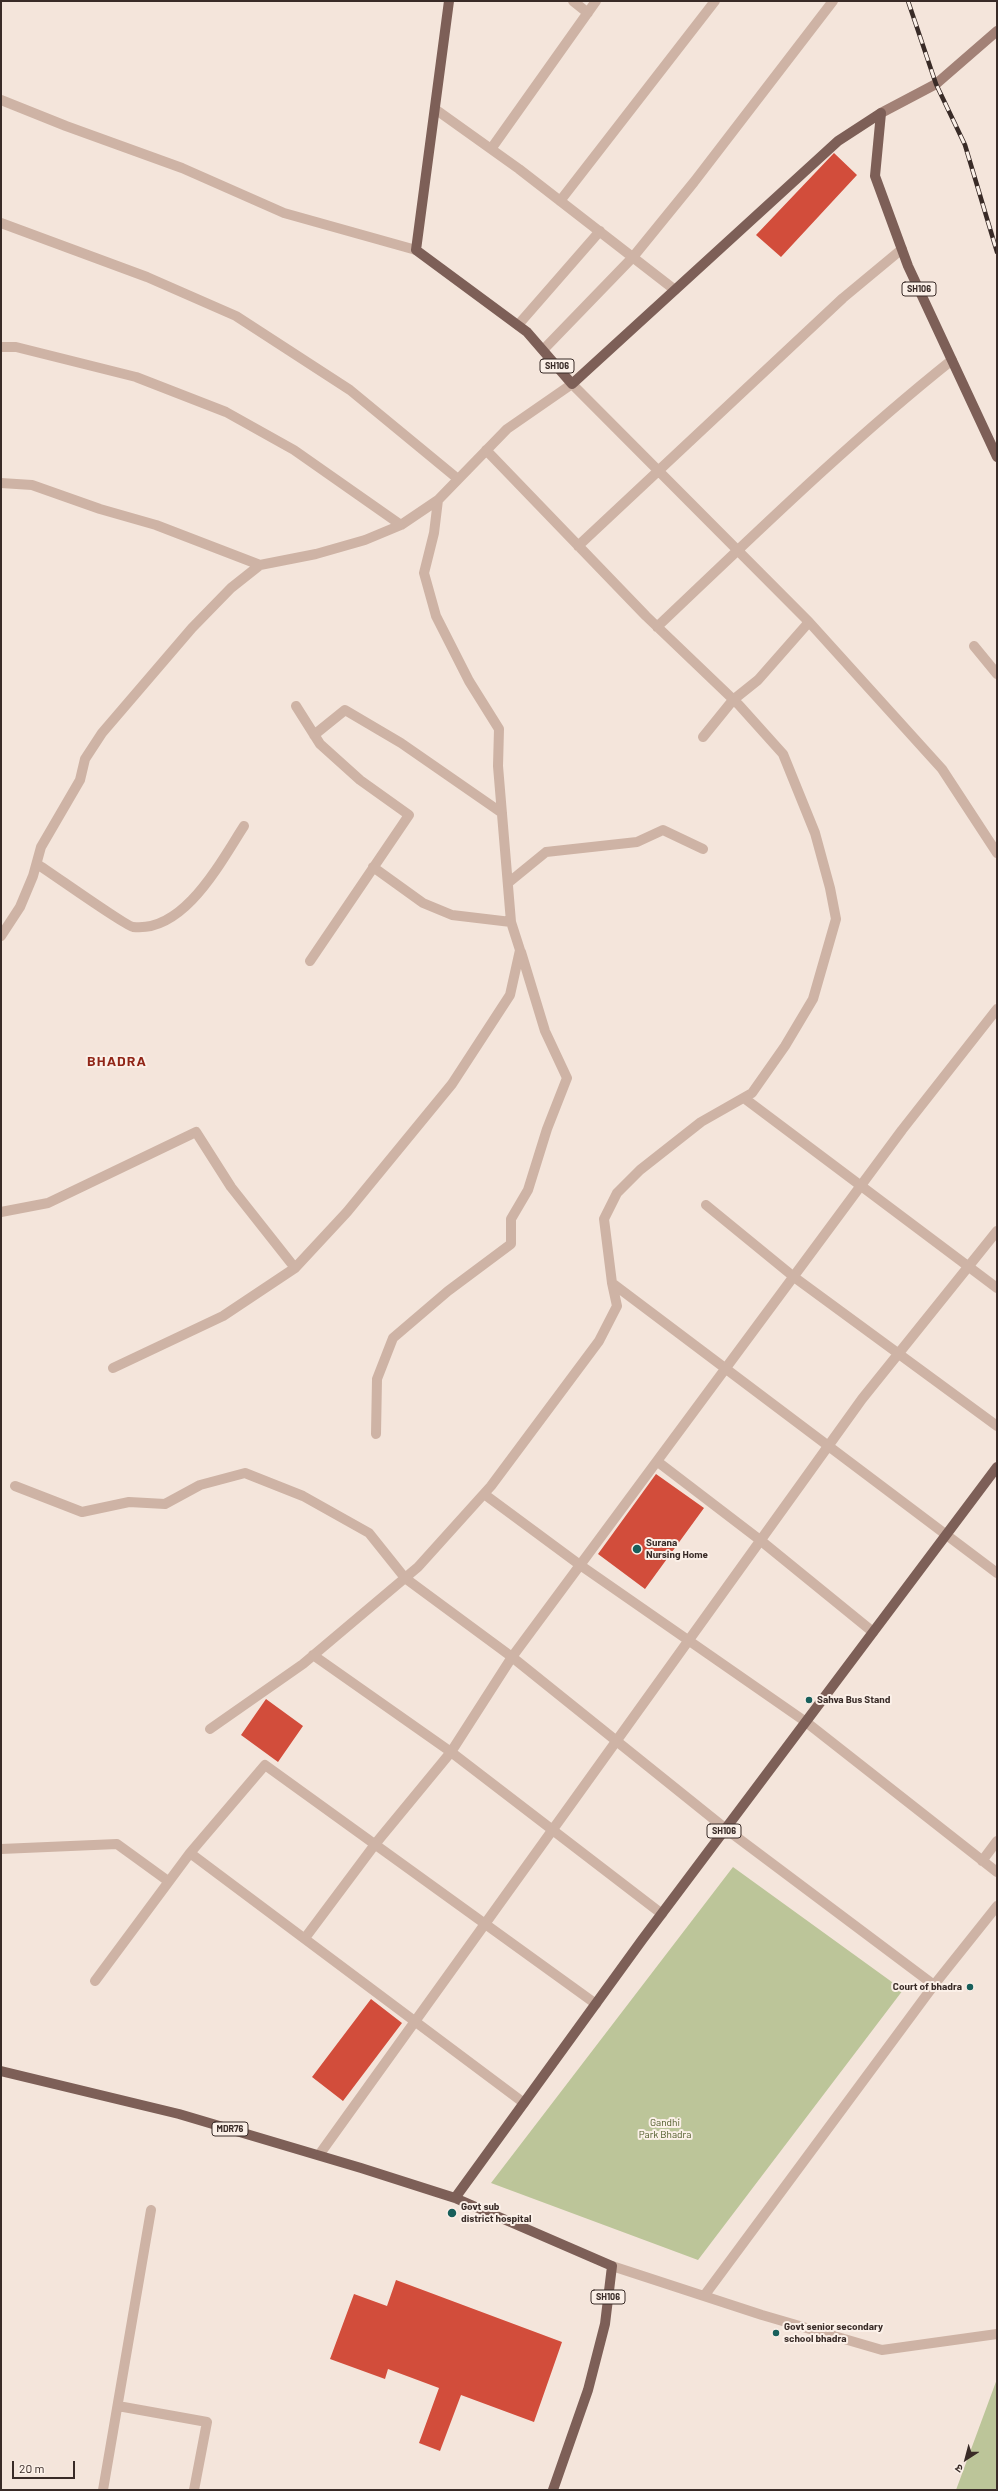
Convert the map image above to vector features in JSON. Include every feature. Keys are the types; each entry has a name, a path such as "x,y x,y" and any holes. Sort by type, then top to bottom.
{"main road":[{"path":"416,250 449,1"},
{"path":"881,113 936,84 997,30"},
{"name":"SH106","path":"881,113 875,176 902,249 997,457"},
{"name":"SH106","path":"416,250 518,325 543,350 572,384 838,141 881,113"},
{"name":"SH106","path":"455,2198 662,1914 997,1467"},
{"name":"MDR76","path":"1,2072 179,2114 319,2155 455,2198"},
{"path":"455,2198 612,2266"},
{"name":"SH106","path":"552,2490 588,2390 605,2324 612,2266"}],"street":[{"path":"573,1 588,13"},
{"path":"491,149 596,1"},
{"path":"560,201 715,1"},
{"path":"543,350 633,257 699,176 833,1"},
{"path":"1,100 66,126 182,168 284,213 416,250"},
{"path":"435,109 600,231 674,290"},
{"path":"1,223 147,277 236,316 350,390 458,479"},
{"path":"518,325 600,231"},
{"path":"578,546 844,298 902,249"},
{"path":"1,347 16,347 136,377 226,412 294,450 401,525"},
{"path":"657,627 738,550 908,396 952,360"},
{"path":"1,936 20,907 37,864 41,847 80,780 86,760 102,733 192,628 231,588 260,565 316,554 365,540 401,525 438,500 507,429 572,384 809,622 942,769 997,853"},
{"path":"210,1729 313,1655 418,1567 484,1494 599,1341 617,1306 612,1283 604,1219 616,1193 640,1170 701,1122 752,1093 772,1064 812,999 836,919 830,888 815,833 783,754 733,700 657,627 486,450"},
{"path":"2,484 32,484 100,509 156,525 260,565"},
{"path":"376,1434 377,1379 393,1338 448,1291 511,1244 511,1219 528,1190 547,1129 567,1078 545,1031 511,922 498,766 499,729 469,681 436,616 424,573 434,533 438,500"},
{"path":"703,737 733,700 758,680 809,622"},
{"path":"974,646 997,674"},
{"path":"296,706 320,744 360,780 409,815 310,961"},
{"path":"314,735 345,710 401,743 502,813"},
{"path":"37,864 132,927 158,924 180,912 209,880 244,826"},
{"path":"508,883 546,852 637,842 663,830 703,849"},
{"path":"373,867 423,903 452,915 511,922"},
{"path":"113,1368 223,1316 295,1268 347,1212 452,1084 510,995 520,950"},
{"path":"305,1938 376,1843 451,1752 512,1657 658,1462 860,1186 997,1009"},
{"path":"744,1098 997,1288"},
{"path":"1,1212 48,1203 196,1132 231,1187 295,1268"},
{"path":"706,1205 794,1277 997,1426"},
{"path":"319,2155 487,1924 616,1740 828,1447 898,1354 997,1231"},
{"path":"612,1283 945,1536 997,1573"},
{"path":"658,1462 760,1540 873,1632"},
{"path":"15,1486 82,1512 129,1502 165,1504 200,1485 245,1473 303,1496 369,1533 405,1578 512,1657 726,1829 934,1986"},
{"path":"484,1494 580,1565 806,1722 997,1872"},
{"path":"313,1655 451,1752 662,1914"},
{"path":"95,1981 190,1853 264,1765 376,1843 596,2004"},
{"path":"982,1860 997,1841"},
{"path":"1,1849 117,1844 168,1882"},
{"path":"190,1853 524,2103"},
{"path":"704,2296 934,1986 997,1906"},
{"path":"103,2490 151,2210"},
{"path":"612,2266 704,2296 882,2350 997,2334"},
{"path":"118,2406 207,2422 194,2490"}],"green space":[{"name":"Gandhi Park Bhadra","path":"733,1867 903,1990 698,2260 491,2183"},
{"path":"997,2379 997,2490 956,2490"}],"building":[{"path":"834,153 857,175 781,257 756,235"},
{"path":"656,1474 704,1508 645,1589 598,1554"},
{"path":"266,1699 303,1726 278,1762 241,1735"},
{"path":"371,1999 402,2023 343,2101 312,2077"},
{"path":"396,2280 562,2342 534,2422 461,2395 440,2451 419,2443 439,2388 388,2369 385,2379 330,2359 354,2294 387,2306"}],"railway":[{"path":"908,1 936,84 965,145 997,252"}],"place":[{"name":"Surana Nursing Home","path":"637,1549"},
{"name":"Sahva Bus Stand","path":"809,1700"},
{"name":"Court of bhadra","path":"970,1987"},
{"name":"Govt sub district hospital","path":"452,2213"},
{"name":"Govt senior secondary school bhadra","path":"776,2333"}],"district":[{"name":"BHADRA","path":"117,1061"}]}
